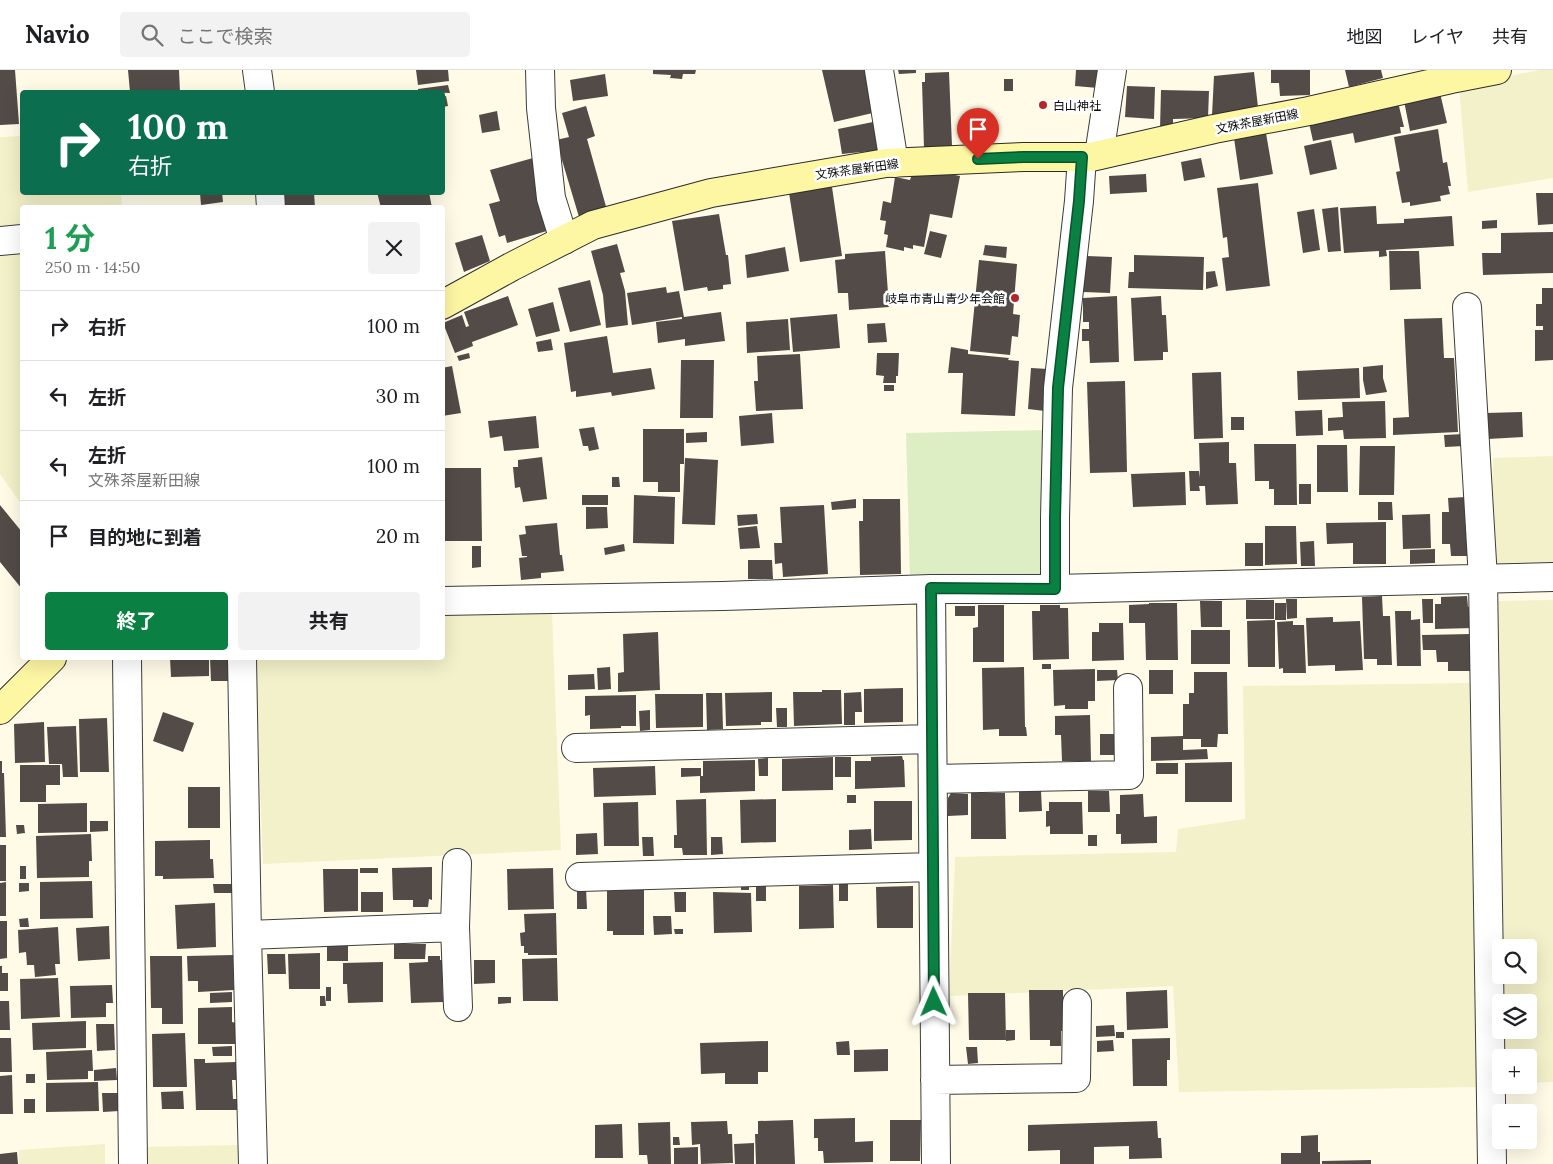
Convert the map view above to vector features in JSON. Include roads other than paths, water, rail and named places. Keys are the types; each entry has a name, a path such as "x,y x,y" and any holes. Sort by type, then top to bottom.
{"main road":[{"name":"文殊茶屋新田線","path":"445,303 510,267 593,225 711,193 886,163 1091,156 1497,70"},
{"path":"0,710 50,660"}],"street":[{"path":"257,70 260,90"},
{"path":"540,70 541,108 551,198 564,240"},
{"path":"879,70 894,163"},
{"path":"1055,589 1058,388 1079,201 1112,70"},
{"path":"0,241 20,239"},
{"path":"1467,307 1483,578 1492,1164"},
{"path":"445,601 723,596 931,588 1055,589 1553,577"},
{"path":"931,588 936,1164"},
{"path":"127,660 133,1164"},
{"path":"242,660 253,1164"},
{"path":"933,779 1129,775 1128,688"},
{"path":"576,748 932,739"},
{"path":"457,863 455,927 458,1006"},
{"path":"580,877 933,868"},
{"path":"247,935 455,927"},
{"path":"935,1080 1076,1078 1078,1003"}],"place":[{"name":"白山神社","path":"1043,105"},
{"name":"岐阜市青山青少年会館","path":"1015,298"}]}
